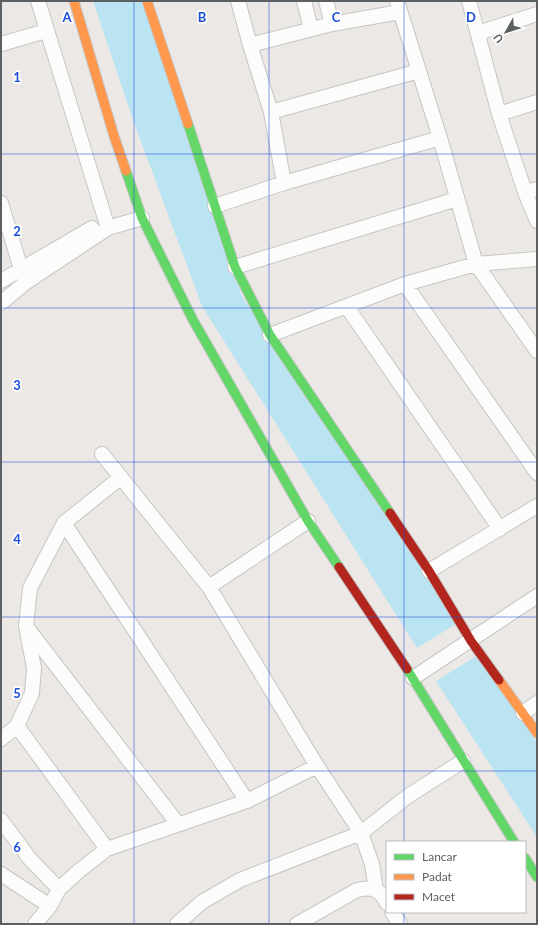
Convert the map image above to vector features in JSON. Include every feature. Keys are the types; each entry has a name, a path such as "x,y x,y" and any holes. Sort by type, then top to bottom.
{"street":[{"path":"38,1 106,224"},
{"path":"74,1 114,136 142,218 194,320 308,521 413,678 513,841"},
{"path":"147,1 235,267 270,335 429,571 471,641 537,733"},
{"path":"238,1 250,45 272,112 284,183"},
{"path":"304,1 311,29"},
{"path":"326,1 332,24"},
{"path":"469,1 499,114 531,191 537,221"},
{"path":"250,45 399,6 440,138 476,264 537,351"},
{"path":"478,33 537,14"},
{"path":"1,44 46,31"},
{"path":"272,112 419,71"},
{"path":"499,114 537,102"},
{"path":"215,206 284,183 440,138"},
{"path":"235,267 457,199"},
{"path":"1,203 21,269"},
{"path":"1,281 106,224 142,218"},
{"path":"1,303 25,283 106,224"},
{"path":"270,335 405,284 476,264 537,259"},
{"path":"405,284 537,474"},
{"path":"347,307 500,529"},
{"path":"102,454 209,587 317,766 361,833 372,864 376,890"},
{"path":"1,739 17,726 32,693 34,668 26,626 30,588 64,523 120,478"},
{"path":"429,571 537,506"},
{"path":"209,587 308,521"},
{"path":"64,523 247,801"},
{"path":"413,678 537,596"},
{"path":"26,626 178,824"},
{"path":"523,713 537,703"},
{"path":"17,726 107,849"},
{"path":"177,924 202,902 240,880 361,833 408,796 463,761"},
{"path":"36,924 50,906 60,889 80,870 107,849 247,801 317,766"},
{"path":"1,820 30,859 60,889"},
{"path":"526,860 537,877"},
{"path":"1,874 50,906"},
{"path":"297,924 357,890 367,888 376,890 382,894 386,901"},
{"path":"393,913 400,924"}],"water":[{"path":"93,1 142,1 242,296 459,622 417,648 202,306 133,120"},
{"path":"478,655 537,743 537,837 436,681"}],"traffic: fast":[{"path":"188,124 235,267 270,335 390,513"},
{"path":"126,171 142,218 193,320 308,521 339,567"},
{"path":"407,669 513,841"},
{"path":"526,860 537,877"}],"traffic: slow":[{"path":"74,1 114,136 126,171"},
{"path":"147,1 188,124"},
{"path":"499,680 537,733"}],"traffic: jam":[{"path":"390,513 429,571 471,641 499,680"},
{"path":"339,567 407,669"}]}
